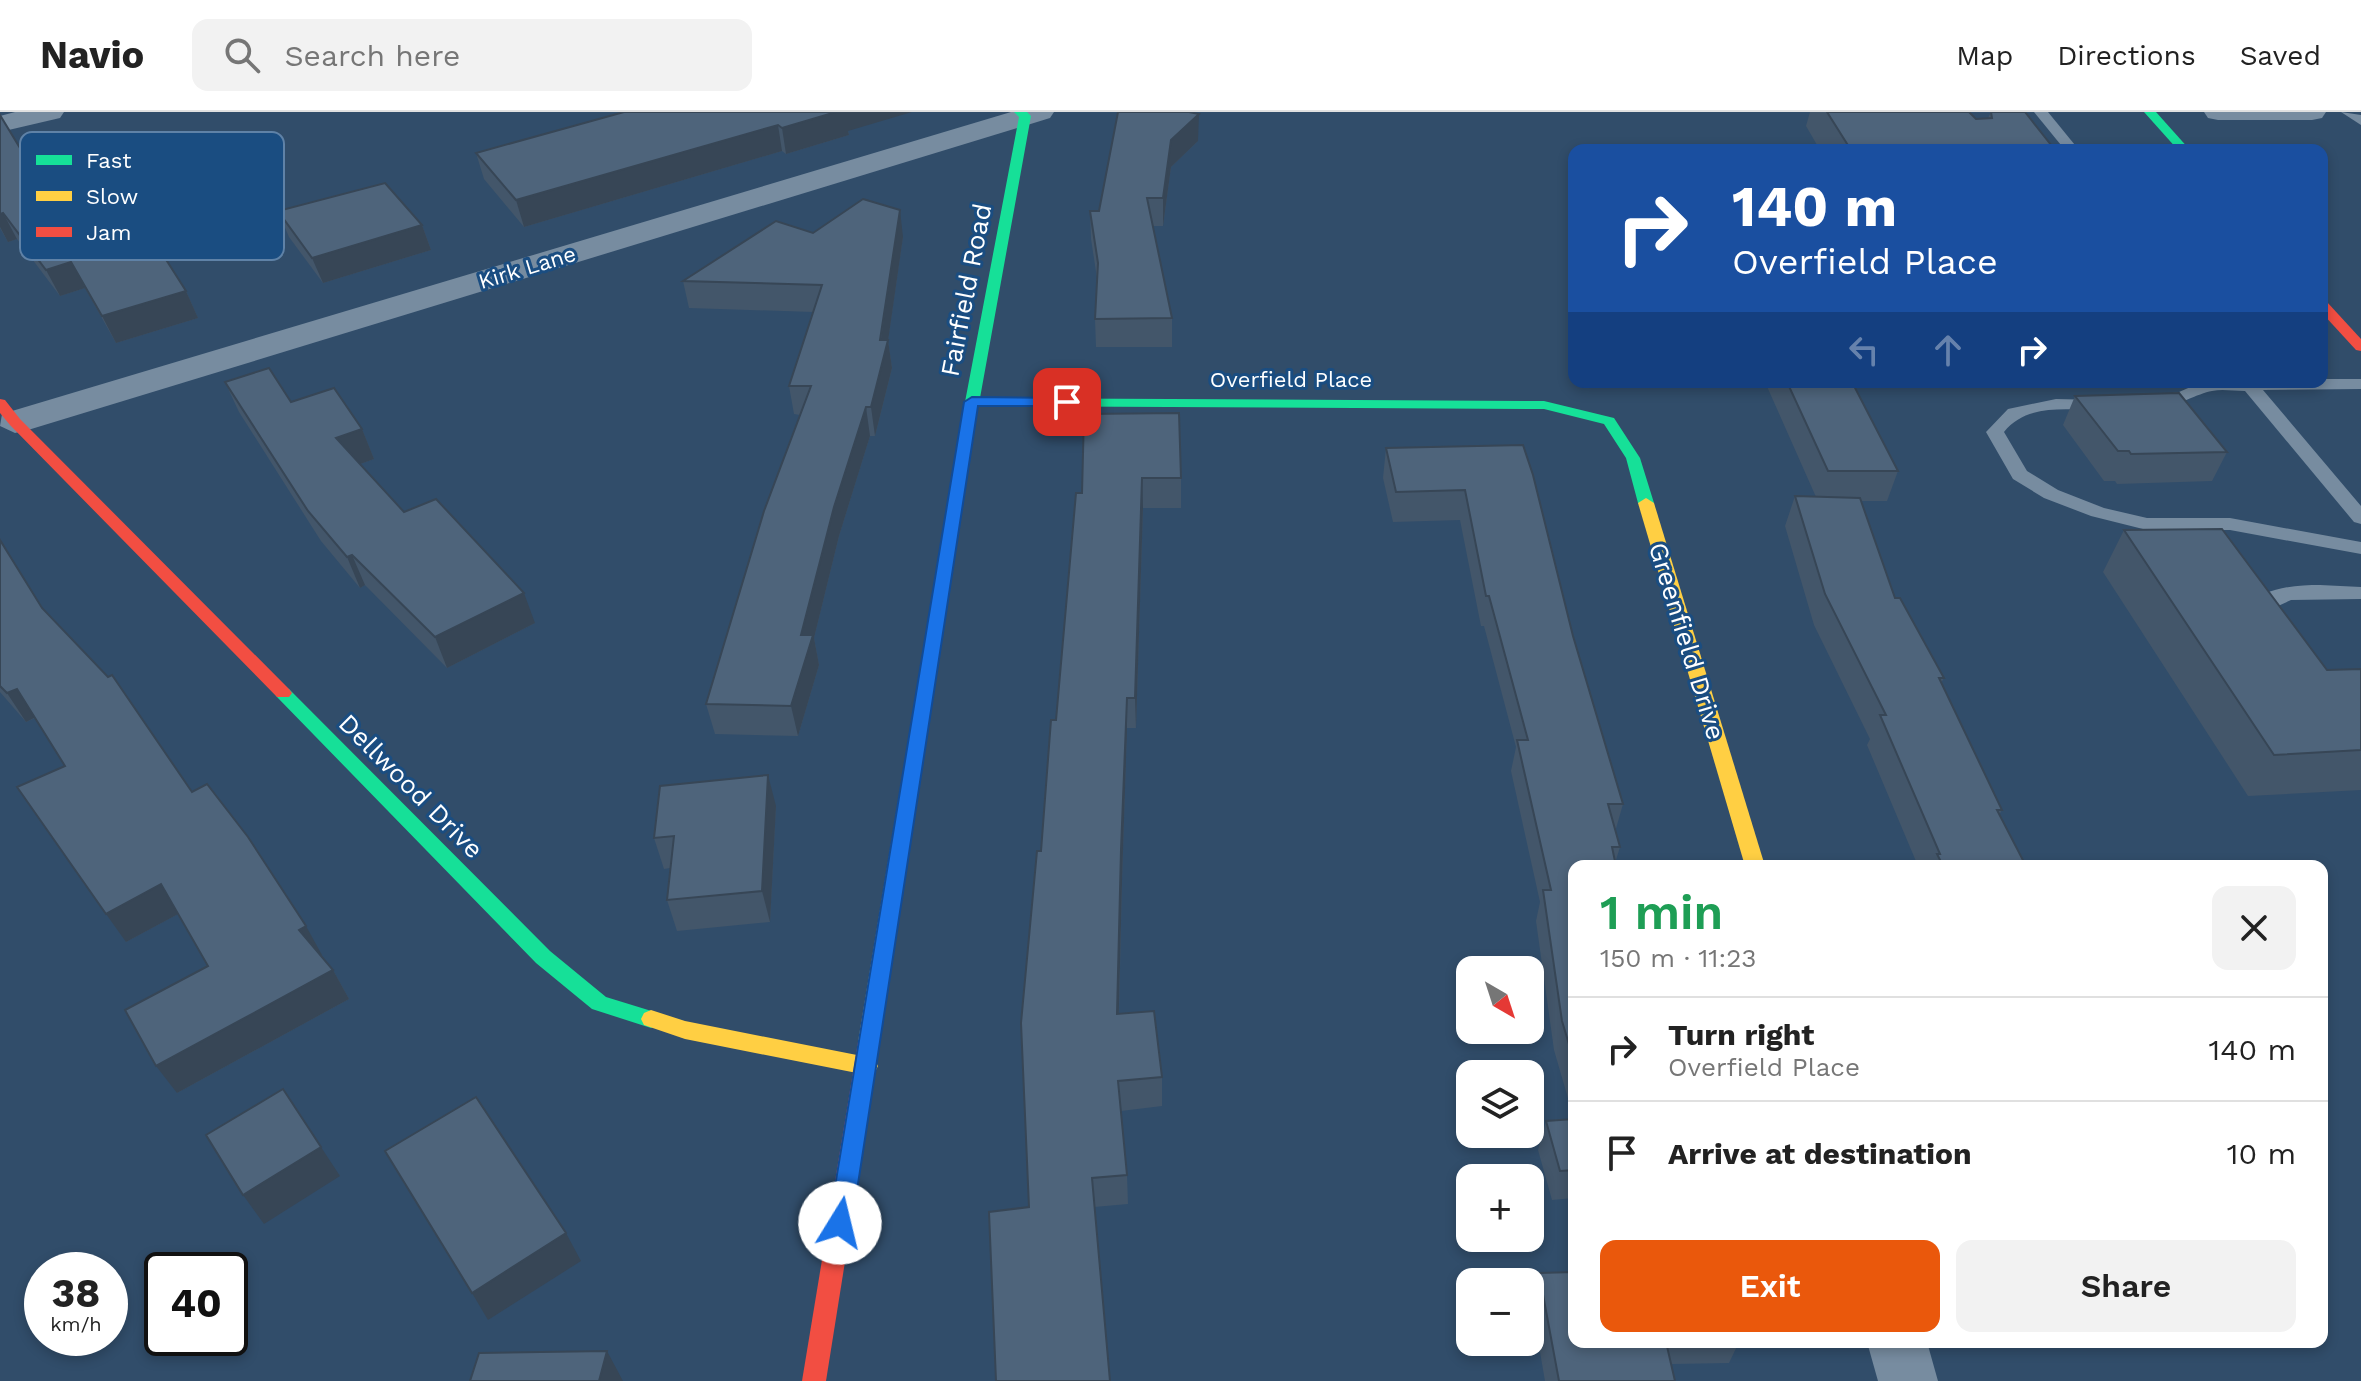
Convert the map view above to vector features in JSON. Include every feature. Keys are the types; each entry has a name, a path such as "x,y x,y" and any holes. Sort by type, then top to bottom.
{"street":[{"path":"0,124 50,112"},
{"path":"2150,112 2179,144"},
{"path":"2218,112 2312,112"},
{"name":"Fairfield Road","path":"814,1381 972,402 1028,113"},
{"name":"Kirk Lane","path":"8,413 1028,113"},
{"path":"2328,311 2361,347"},
{"name":"Overfield Place","path":"972,402 1544,405 1609,421"},
{"name":"Dellwood Drive","path":"8,413 543,957 599,1003 685,1030 867,1066"},
{"name":"Greenfield Drive","path":"1609,421 1633,458 1753,860"},
{"path":"1899,1348 1908,1381"}],"lane":[{"path":"2041,112 2067,144"},
{"path":"2348,112 2361,121"},
{"path":"2328,326 2342,326"},
{"path":"2328,385 2361,384"},
{"path":"2203,388 2183,397 2122,404 2034,406 2003,417 1995,432 2020,475 2051,494 2098,512 2147,524 2230,524 2361,548"},
{"path":"2252,388 2361,518"},
{"path":"2270,637 2256,609 2266,599 2288,594 2361,593"}],"building":[{"path":"624,112 836,112 782,128 778,125 516,200 476,153"},
{"path":"1118,112 1199,114 1171,140 1163,198 1147,198 1172,318 1095,319 1098,263 1090,211 1099,211"},
{"path":"1827,112 1969,112 1976,119 1992,118 1991,112 2025,112 2050,144 1847,144"},
{"path":"0,115 20,148 20,236 3,213 0,214"},
{"path":"385,183 422,225 312,258 284,219 284,209"},
{"path":"863,199 900,210 880,340 888,340 871,407 866,407 834,507 801,635 813,635 791,706 706,704 764,511 811,386 789,386 822,285 683,281 776,221 813,233"},
{"path":"38,260 166,260 186,291 102,316 71,262 46,270"},
{"path":"269,368 291,402 334,388 362,429 336,438 404,512 436,499 524,593 435,637 352,555 347,557 308,511 225,382"},
{"path":"1790,388 1855,388 1898,471 1828,471"},
{"path":"2179,393 2227,452 2131,454 2129,451 2118,451 2075,396"},
{"path":"1179,413 1181,478 1142,478 1135,698 1127,698 1121,850 1117,1014 1154,1011 1162,1077 1118,1081 1127,1175 1092,1178 1110,1381 996,1381 989,1212 1029,1207 1021,1023 1037,851 1041,851 1051,720 1056,720 1076,493 1082,493 1084,414"},
{"path":"1523,445 1533,475 1573,636 1623,804 1608,804 1620,847 1612,847 1615,860 1568,860 1568,1041 1562,1021 1543,890 1551,890 1517,740 1528,740 1489,596 1486,596 1465,490 1396,492 1386,448"},
{"path":"1795,496 1860,498 1895,598 1900,598 1944,678 1939,678 2002,810 1997,810 2023,860 1940,860 1880,715 1886,715 1825,594"},
{"path":"2222,529 2327,670 2361,669 2361,750 2274,755 2124,530"},
{"path":"0,540 42,608 108,677 112,675 192,792 207,784 248,837 306,926 299,930 333,970 156,1066 125,1010 208,966 161,884 106,914 17,787 65,766 17,689 7,693 0,686"},
{"path":"768,775 762,891 667,900 674,836 654,838 660,786"},
{"path":"283,1089 321,1147 243,1195 206,1135"},
{"path":"476,1097 566,1233 472,1293 385,1151"},
{"path":"1568,1119 1568,1170 1560,1171 1546,1121"},
{"path":"1568,1272 1568,1348 1667,1348 1675,1381 1559,1381 1544,1300 1544,1273"},
{"path":"607,1351 599,1381 470,1381 479,1353"}],"traffic: fast":[{"path":"943,580 972,402 1025,116 1020,112"},
{"path":"2150,112 2179,144"},
{"path":"972,402 1544,405 1609,421 1633,458 1646,503"},
{"path":"283,693 543,957 599,1003 651,1019"}],"traffic: slow":[{"path":"1646,503 1753,860"},
{"path":"869,1042 943,580"},
{"path":"651,1019 685,1030 867,1066"}],"traffic: jam":[{"path":"2328,311 2361,347"},
{"path":"0,403 15,422 283,693"},
{"path":"814,1381 869,1042"}],"route":[{"path":"840,1223 972,402 1067,402"}]}
